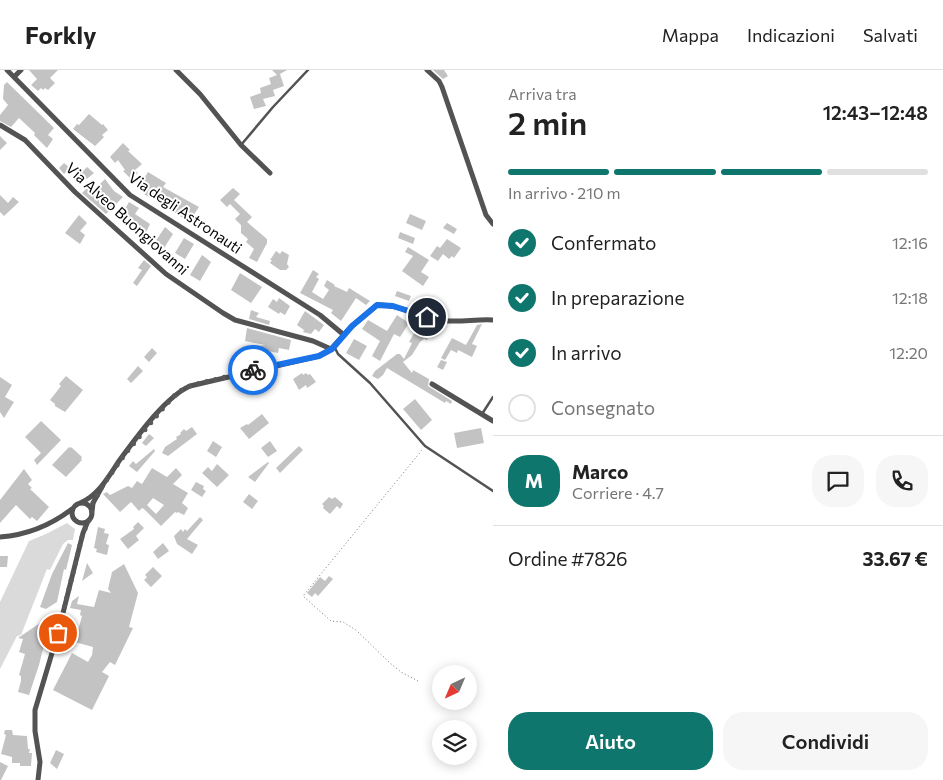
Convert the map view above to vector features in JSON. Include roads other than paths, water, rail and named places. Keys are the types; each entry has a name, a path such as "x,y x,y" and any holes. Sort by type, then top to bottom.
{"street":[{"name":"Via degli Astronauti","path":"7,70 130,195 320,315 344,335"},
{"path":"14,77 21,70"},
{"path":"176,70 200,94 241,145 270,173"},
{"path":"427,70 439,81 442,88 487,218 493,224"},
{"name":"Via Alveo Buongiovanni","path":"0,125 25,140 75,192 166,274 223,313 235,320 333,348"},
{"path":"38,780 40,762 35,731 36,710 58,633 83,533 92,512 93,503 125,454 173,397 184,388 197,384 319,356 333,348 352,326 377,305 393,306 438,320 493,320"},
{"path":"432,384 493,421"},
{"path":"0,536 28,533 42,528 61,518 103,485"},
{"path":"80,503 87,504 92,512"},
{"path":"72,509 74,519"},
{"path":"61,518 74,519 79,522 88,521"},
{"path":"79,522 83,533"}],"lane":[{"path":"241,145 308,70"},
{"path":"333,348 370,384 425,446 493,491"},
{"path":"482,414 493,396"}]}
